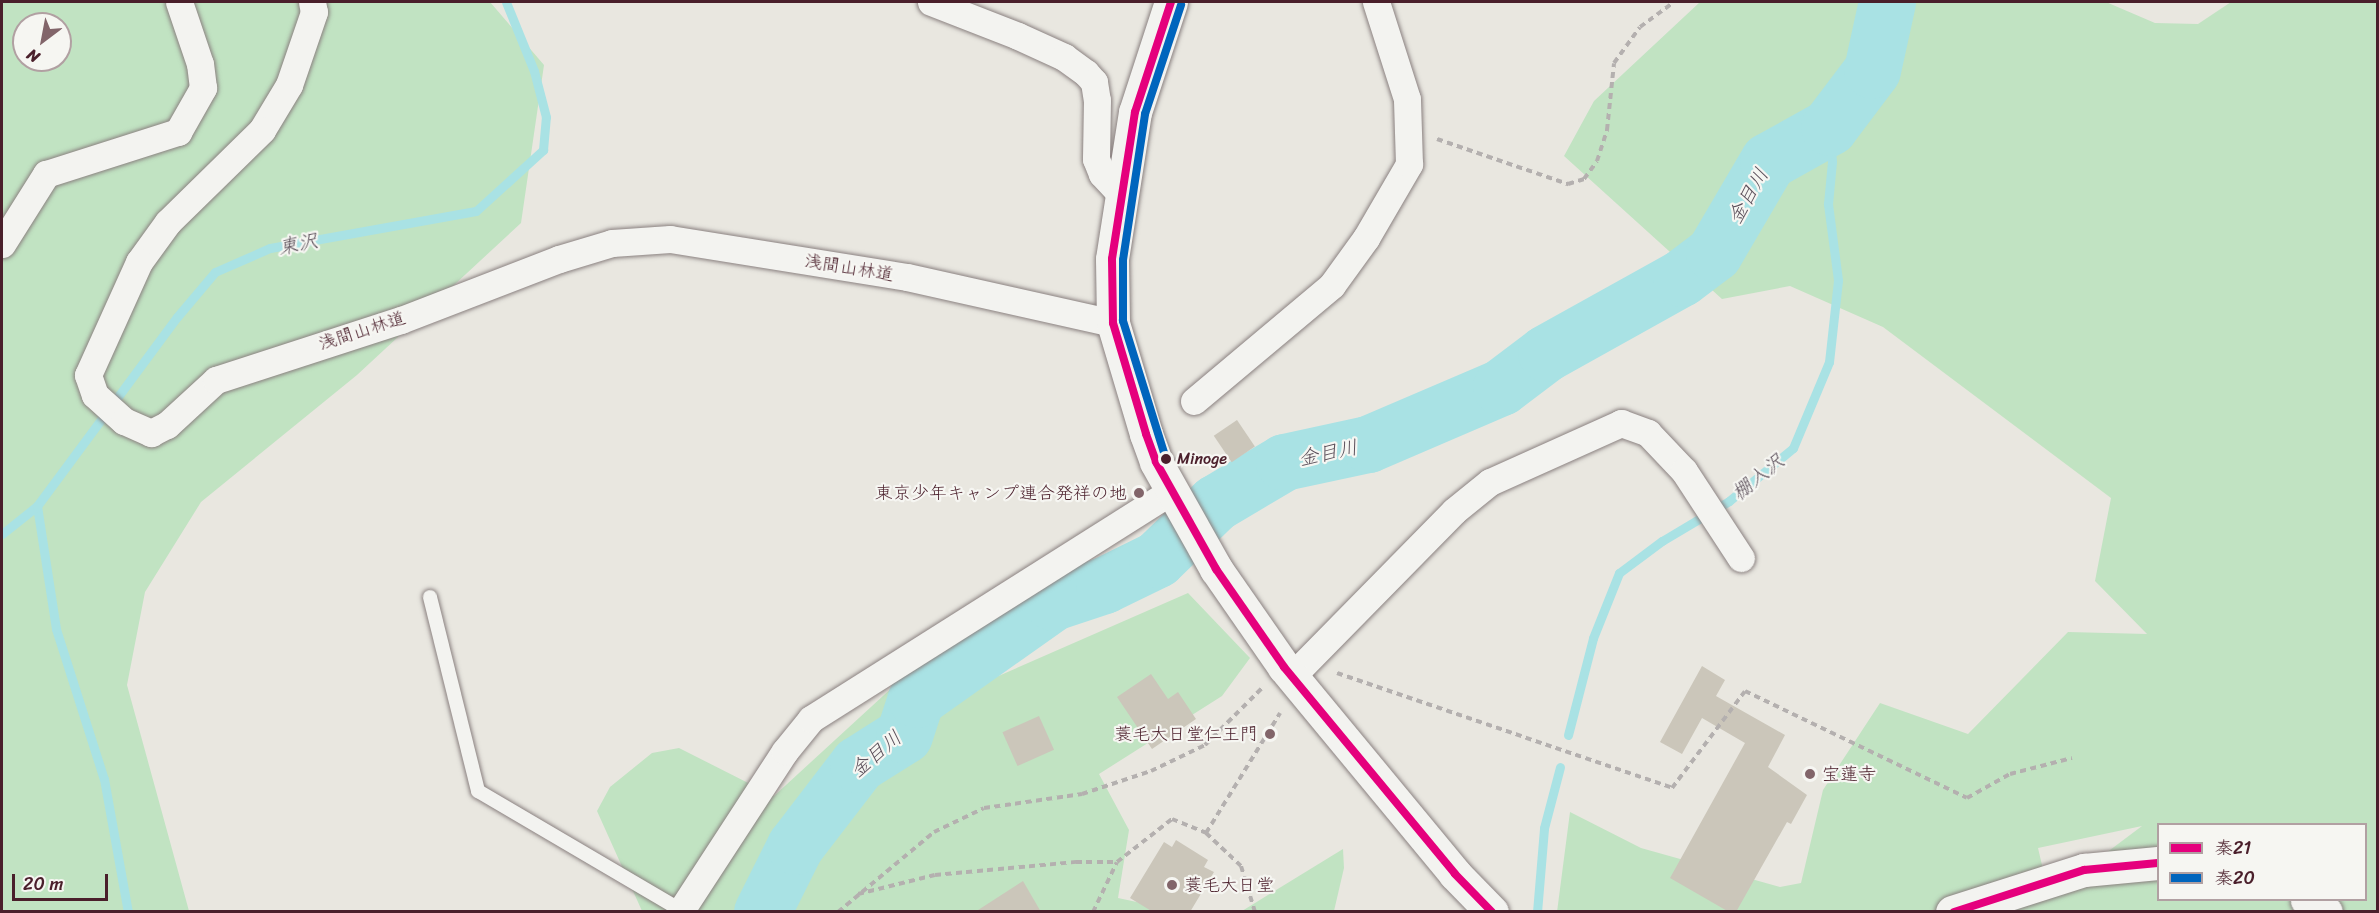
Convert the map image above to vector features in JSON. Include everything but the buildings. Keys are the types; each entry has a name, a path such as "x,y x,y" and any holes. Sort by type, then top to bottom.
{"main road":[{"path":"1172,2 1135,112 1120,193 1112,259 1113,323 1146,434 1177,501 1216,569 1291,676 1455,874 1492,912"},
{"path":"1952,912 2084,870 2157,862"},
{"path":"2309,901 2326,912"}],"street":[{"path":"2,244 46,174 178,132 203,88 200,63 179,2"},
{"name":"浅間山林道","path":"312,2 314,12 289,85 262,130 168,222 139,262 88,375 95,395 124,421 151,434 166,425 216,380 401,320 559,259 612,243 670,239 907,277 1113,323"},
{"path":"931,2 1018,36 1064,57 1086,73 1094,82 1097,100 1096,159 1101,174 1120,193"},
{"path":"1194,401 1332,285 1366,238 1409,164 1407,99 1376,2"},
{"path":"1291,676 1454,511 1490,482 1621,423 1647,433 1684,471 1741,558"},
{"path":"680,911 785,751 811,719 1177,501"}],"lane":[{"path":"430,597 478,791 680,911"}],"path":[{"path":"1408,129 1568,184 1584,179 1597,161 1607,130 1614,63 1640,27 1674,2"},
{"path":"838,912 934,832 984,808 1082,794 1151,771 1205,745 1291,676 1312,664 1672,788 1745,691 1967,798 2010,774 2072,758"},
{"path":"1206,833 1291,676"},
{"path":"1093,912 1117,862 1172,819 1206,833 1241,866 1255,912"},
{"path":"858,894 935,875 1076,862 1117,862"}],"green space":[{"path":"2,2 490,2 544,65 521,223 357,375 201,502 145,592 127,685 189,911 2,912"},
{"path":"1700,2 2106,2 2155,23 2198,24 2231,2 2377,2 2377,911 1557,912 1570,812 1641,848 1780,887 1801,883 1823,790 1880,703 1968,734 2068,632 2147,634 2095,581 2111,498 1883,327 1790,286 1722,299 1564,156 1594,101","holes":["2142,826 2050,895 2038,848"]},
{"path":"1188,593 1250,658 1222,696 1099,774 1129,830 1118,898 1179,911 642,911 597,811 610,787 652,753 679,748 774,796 896,684 971,688"},
{"path":"1343,849 1344,868 1334,911 1242,911"}],"waterway":[{"name":"東沢","path":"2,534 37,506 177,317 215,272 270,248 476,211 543,150 546,117 534,71 506,2"},
{"name":"金目川","path":"762,912 795,846 858,764 904,735 916,699 1053,602 1104,585 1157,559 1215,503 1284,462 1368,444 1501,387 1546,353 1681,278 1714,253 1768,161 1829,127 1872,70 1887,2"},
{"name":"棚入沢","path":"1568,735 1593,638 1619,573 1662,541 1729,501 1793,448 1829,362 1838,280 1828,204 1832,162 1829,127"},
{"path":"37,506 56,629 104,779 128,912"},
{"name":"棚入沢","path":"1537,912 1544,828 1560,767"}],"transit line":[{"name":"秦21","path":"1171,2 1135,112 1112,259 1113,323 1146,434 1156,462 1216,569 1284,667 1455,874 1492,912"},
{"name":"秦20","path":"1166,459 1123,321 1123,260 1145,114 1181,5"},
{"name":"秦21","path":"1954,912 2084,870 2157,863"}],"place":[{"name":"Minoge","path":"1166,459"},
{"name":"東京少年キャンプ連合発祥の地","path":"1139,493"},
{"name":"蓑毛大日堂仁王門","path":"1270,734"},
{"name":"宝蓮寺","path":"1810,774"},
{"name":"蓑毛大日堂","path":"1172,885"}]}
